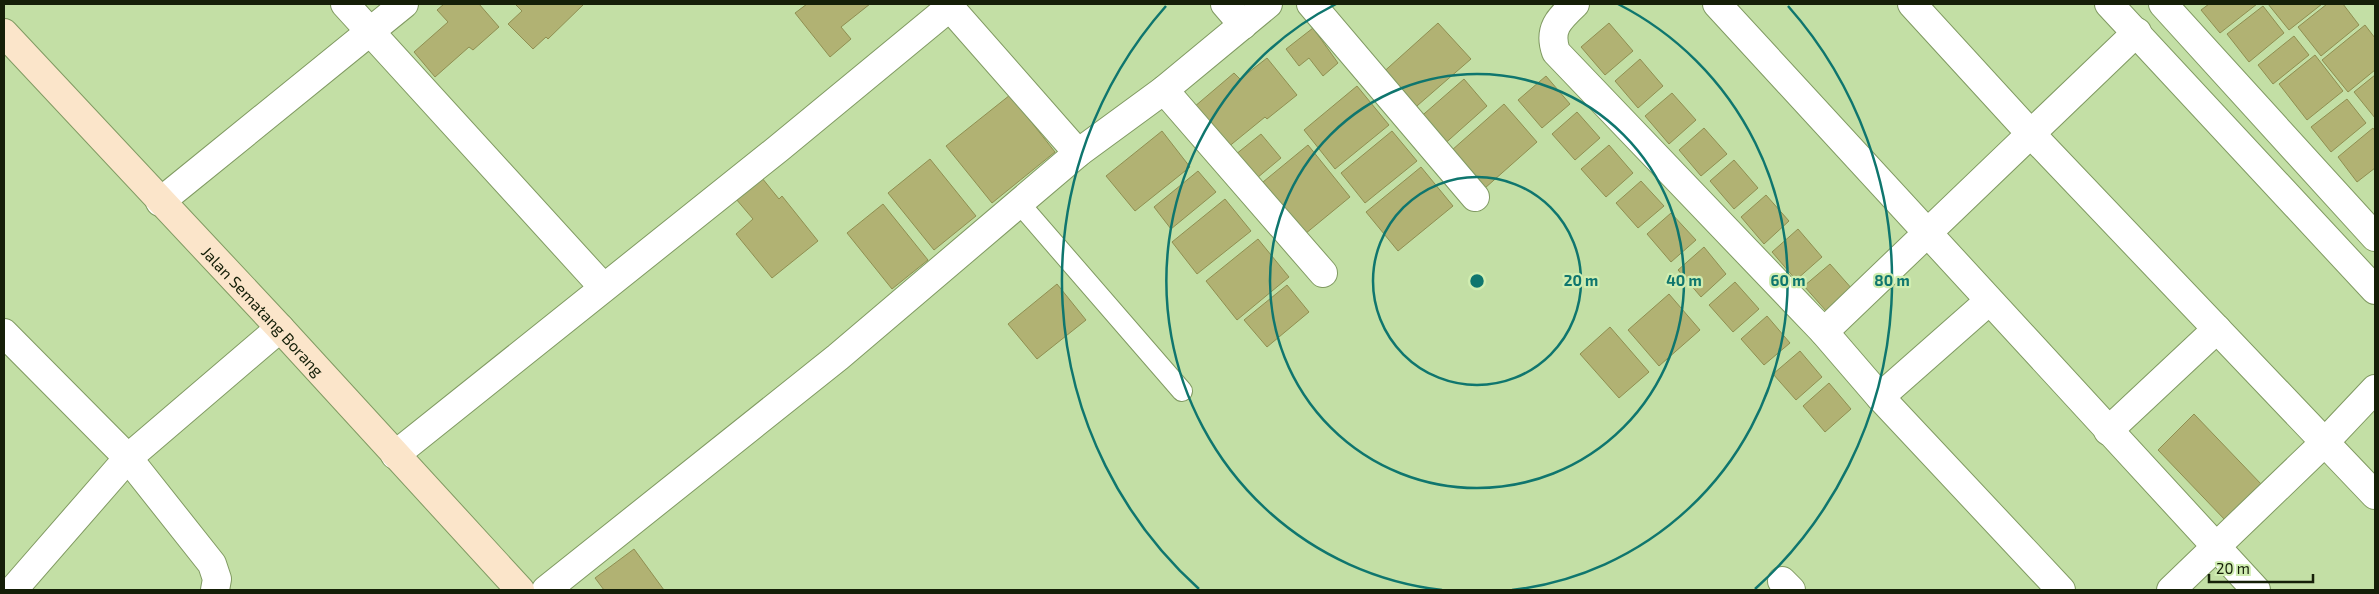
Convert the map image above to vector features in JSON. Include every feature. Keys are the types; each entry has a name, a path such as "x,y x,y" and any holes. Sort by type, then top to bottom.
{"street":[{"path":"345,4 603,287"},
{"path":"174,189 404,4"},
{"path":"1225,4 1243,25"},
{"path":"546,590 830,363 1078,153 1164,90 1268,4"},
{"path":"1311,4 1475,197"},
{"path":"1575,4 1557,21 1553,30 1553,42 1556,52 1824,332 1880,397 2061,590"},
{"path":"1717,4 2256,590"},
{"path":"1912,4 2031,134 2375,494"},
{"path":"2109,4 2375,290"},
{"path":"2162,4 2375,237"},
{"path":"394,455 779,148 948,5 1078,153"},
{"path":"1824,332 2137,32"},
{"name":"Jalan Sematang Borang","path":"4,33 174,189 280,328 394,455 520,590"},
{"path":"1164,90 1323,272"},
{"path":"1880,397 1989,301"},
{"path":"13,590 128,458 280,328"},
{"path":"2108,431 2216,329"},
{"path":"4,333 128,458 212,564 217,579 214,590"},
{"path":"2172,590 2325,442 2375,389"}],"lane":[{"path":"1019,203 1182,391"}],"building":[{"path":"444,4 479,4 499,27 473,50 469,47 435,77 414,52 448,22 437,10"},
{"path":"515,4 584,4 548,39 546,37 533,49 508,24 522,11"},
{"path":"807,4 870,4 841,27 851,39 830,57 795,13"},
{"path":"2209,4 2257,4 2220,33 2201,10"},
{"path":"2268,4 2322,4 2289,30"},
{"path":"2327,4 2343,4 2359,25 2321,56 2298,27"},
{"path":"2263,6 2284,33 2249,62 2227,34"},
{"path":"1438,23 1471,59 1410,112 1379,76"},
{"path":"1609,23 1633,51 1605,75 1581,47"},
{"path":"2365,25 2375,38 2375,70 2348,92 2322,60"},
{"path":"1313,28 1338,63 1323,76 1309,58 1299,66 1286,49"},
{"path":"2294,36 2309,55 2273,84 2258,65"},
{"path":"2315,55 2343,91 2307,120 2279,84"},
{"path":"1267,58 1297,95 1267,119 1265,117 1227,148 1194,107 1234,73 1240,79"},
{"path":"1640,59 1663,86 1638,108 1615,81"},
{"path":"2375,75 2375,118 2354,92"},
{"path":"1546,76 1570,104 1542,128 1518,100"},
{"path":"1464,79 1487,106 1441,147 1417,120"},
{"path":"1357,86 1389,125 1335,169 1304,130"},
{"path":"1672,93 1696,120 1669,144 1645,116"},
{"path":"1010,95 1055,152 992,203 946,146"},
{"path":"2347,99 2366,123 2331,152 2311,127"},
{"path":"1504,104 1537,142 1476,196 1443,158"},
{"path":"1577,112 1600,138 1575,160 1552,134"},
{"path":"1704,128 1727,154 1701,176 1679,150"},
{"path":"2373,128 2375,131 2375,168 2357,182 2338,157"},
{"path":"1162,131 1190,167 1135,211 1106,176"},
{"path":"1392,131 1417,161 1365,203 1341,173"},
{"path":"1261,134 1281,158 1251,183 1230,159"},
{"path":"1308,145 1350,197 1305,234 1263,182"},
{"path":"1609,145 1633,173 1606,197 1581,169"},
{"path":"930,159 976,216 934,250 888,193"},
{"path":"1734,160 1758,188 1734,209 1710,181"},
{"path":"1421,167 1453,206 1398,251 1366,212"},
{"path":"1198,171 1216,192 1171,229 1154,207"},
{"path":"762,178 779,199 782,196 818,241 772,278 736,234 753,219 736,199"},
{"path":"1641,181 1664,206 1638,228 1616,203"},
{"path":"1766,195 1789,221 1764,244 1741,217"},
{"path":"1225,199 1251,231 1197,274 1172,242"},
{"path":"883,204 928,260 892,289 847,233"},
{"path":"1671,213 1696,240 1671,262 1647,234"},
{"path":"1798,229 1822,257 1796,280 1772,252"},
{"path":"1258,239 1289,277 1237,320 1206,281"},
{"path":"1704,247 1726,274 1701,297 1678,270"},
{"path":"1830,264 1853,290 1827,312 1804,286"},
{"path":"1735,282 1759,309 1733,332 1709,305"},
{"path":"1057,284 1086,320 1037,359 1008,324"},
{"path":"1287,285 1309,312 1267,347 1244,320"},
{"path":"1669,294 1700,330 1659,366 1628,330"},
{"path":"1767,316 1790,343 1764,365 1741,339"},
{"path":"1610,327 1649,372 1619,398 1580,354"},
{"path":"1800,351 1822,377 1796,400 1773,374"},
{"path":"1829,383 1851,409 1825,432 1803,406"},
{"path":"2194,414 2262,485 2226,521 2158,450"},
{"path":"634,549 664,590 604,590 595,578"}]}
